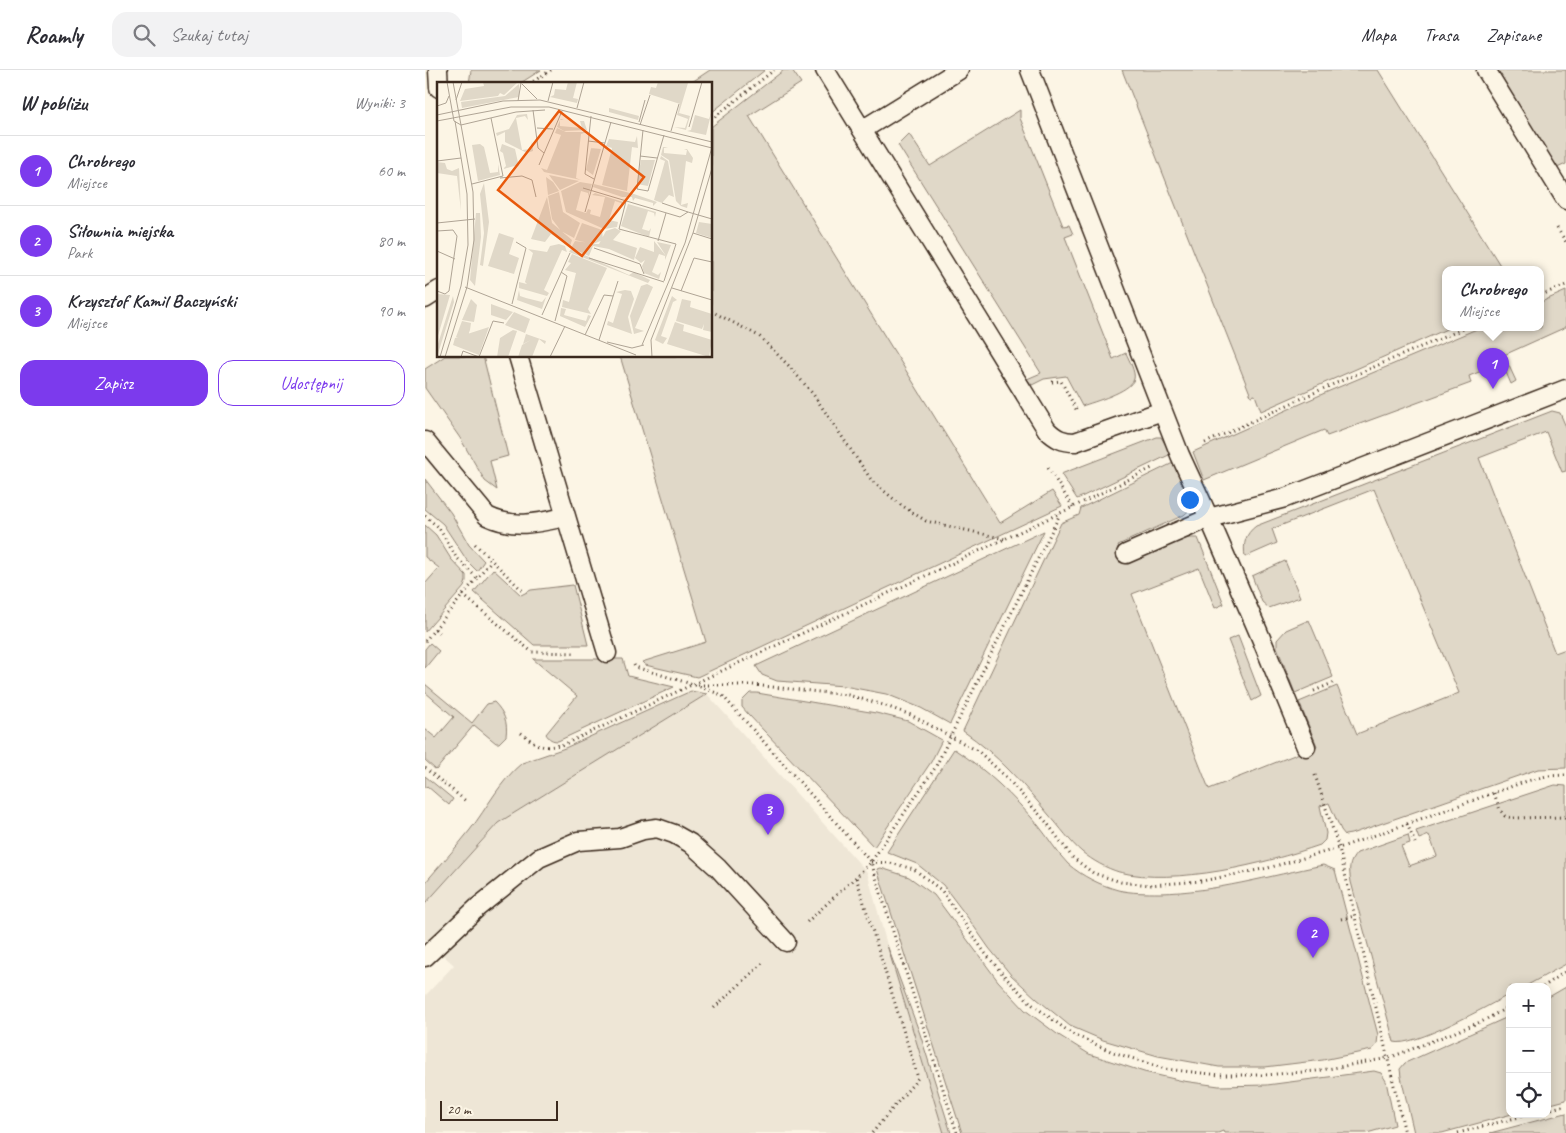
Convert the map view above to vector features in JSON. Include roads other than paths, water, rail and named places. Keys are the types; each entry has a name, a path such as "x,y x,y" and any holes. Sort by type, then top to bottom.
{"lane":[{"path":"825,70 1042,423 1053,437 1064,442 1075,442 1162,411"},
{"path":"862,130 959,70"},
{"path":"1030,70 1162,411 1306,747"},
{"path":"1486,70 1566,200"},
{"path":"425,299 437,291"},
{"path":"519,358 607,653"},
{"path":"1126,554 1209,518 1285,498 1566,389"},
{"path":"425,441 487,516 495,520 520,524 534,524 565,517"},
{"path":"425,957 479,908 539,858 578,841 620,838 643,830 657,828 674,834 690,843 718,868 786,942"}],"place":[{"name":"Chrobrego","path":"1493,389"},
{"name":"Krzysztof Kamil Baczyński","path":"768,835"},
{"name":"Siłownia miejska","path":"1313,958"}]}
